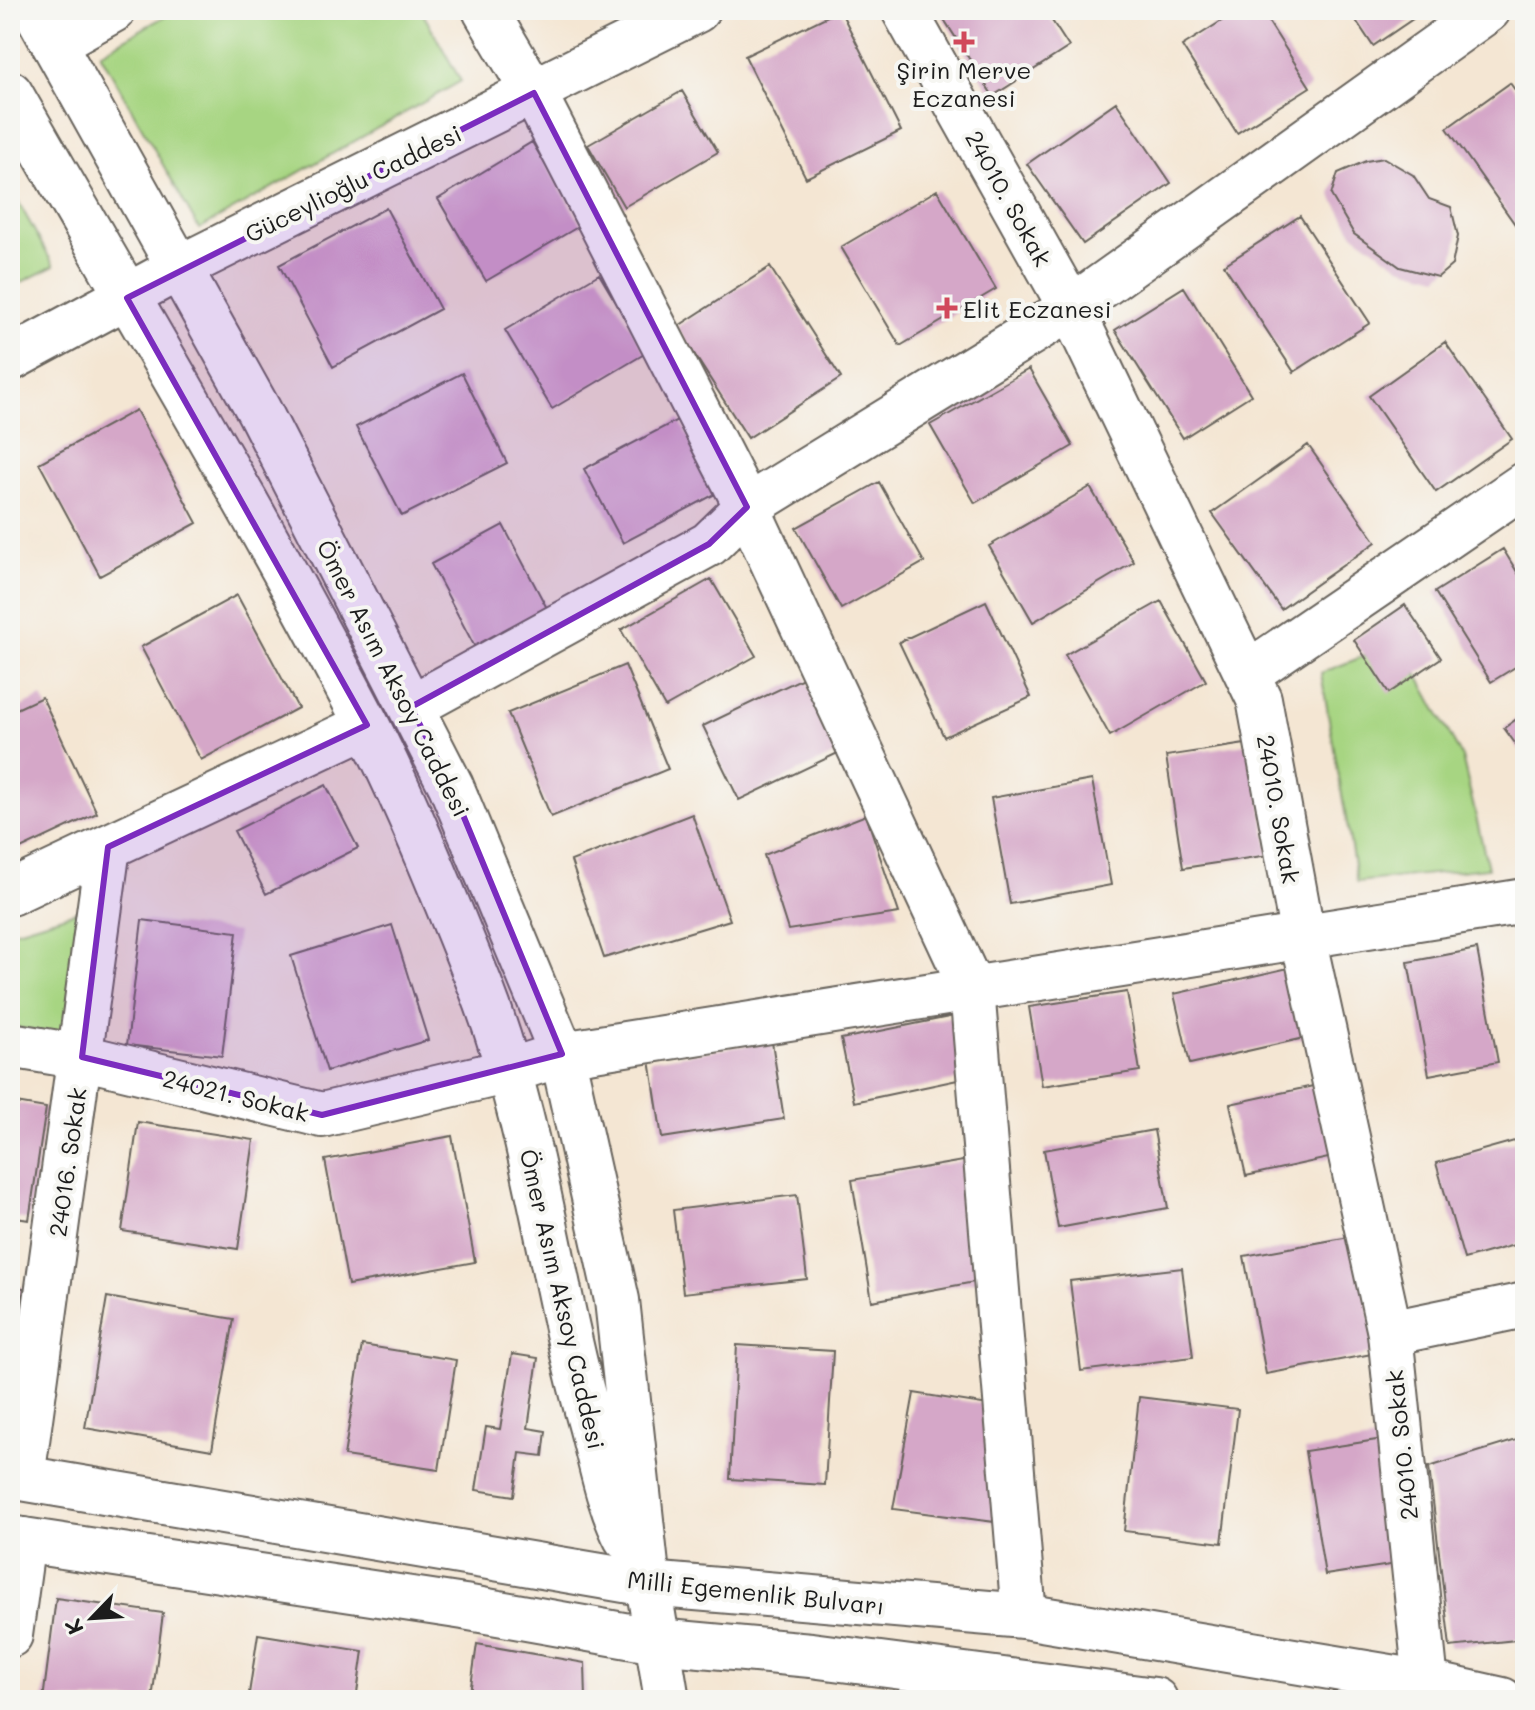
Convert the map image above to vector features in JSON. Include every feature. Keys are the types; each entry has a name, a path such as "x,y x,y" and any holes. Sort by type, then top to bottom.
{"street":[{"path":"45,26 113,10"},
{"path":"485,10 534,93 747,507 972,989 1024,1616"},
{"name":"Güceylioğlu Caddesi","path":"10,359 179,268 697,10"},
{"name":"24010. Sokak","path":"904,10 1071,308 1259,699 1303,937 1390,1333 1426,1683"},
{"path":"411,707 709,544 747,507 1071,308 1488,10"},
{"name":"Ömer Asım Aksoy Caddesi","path":"45,26 259,411 451,786 562,1054 617,1300 648,1584"},
{"name":"Ömer Asım Aksoy Caddesi","path":"10,93 367,725 481,988 509,1071 550,1243 570,1350 619,1525 648,1584"},
{"path":"1247,674 1525,484"},
{"path":"10,893 367,725"},
{"name":"24016. Sokak","path":"16,1477 82,1057 108,847"},
{"name":"24021. Sokak","path":"10,1045 82,1057 322,1115 509,1071 562,1054 1525,901"},
{"path":"1390,1333 1524,1311"},
{"name":"Milli Egemenlik Bulvarı","path":"16,1477 648,1584 1024,1616 1426,1683 1502,1700"},
{"path":"10,1635 16,1539 464,1607 657,1641 826,1657 1155,1700"},
{"path":"648,1584 667,1700"}],"highlighted area":[{"path":"534,93 747,507 709,544 411,707 451,786 562,1054 322,1115 82,1057 108,847 367,725 127,298"}],"green space":[{"path":"176,10 421,10 461,81 199,229 100,53"},
{"path":"10,187 54,266 10,288"},
{"path":"1400,642 1462,757 1488,868 1357,882 1321,673"},
{"path":"79,911 67,1038 10,1026 10,932"}],"building":[{"path":"840,10 901,131 806,178 745,56"},
{"path":"938,10 1045,10 1069,47 993,96"},
{"path":"1239,10 1261,10 1310,87 1237,133 1182,46"},
{"path":"1349,10 1426,10 1373,46"},
{"path":"1510,83 1525,104 1525,221 1517,227 1447,128"},
{"path":"682,91 718,152 624,207 588,145"},
{"path":"1116,102 1171,183 1083,244 1027,164"},
{"path":"532,142 581,225 486,281 438,199"},
{"path":"1384,158 1413,175 1429,199 1451,207 1458,236 1452,265 1438,277 1400,267 1354,234 1331,195 1338,173 1366,161"},
{"path":"937,190 996,289 900,346 841,247"},
{"path":"386,208 440,309 333,367 279,265"},
{"path":"1300,216 1370,323 1294,372 1224,265"},
{"path":"770,267 841,378 748,438 677,327"},
{"path":"599,274 646,353 552,409 505,330"},
{"path":"1184,287 1251,395 1183,438 1115,330"},
{"path":"1445,342 1512,439 1436,492 1369,396"},
{"path":"1029,369 1073,446 975,503 930,425"},
{"path":"462,373 507,463 402,516 356,427"},
{"path":"136,410 197,523 100,576 39,463"},
{"path":"679,419 717,493 623,543 584,469"},
{"path":"1308,445 1376,542 1281,609 1212,513"},
{"path":"879,482 924,562 841,609 796,528"},
{"path":"1090,487 1134,562 1033,622 989,546"},
{"path":"503,525 550,614 478,653 431,564"},
{"path":"1503,549 1525,585 1525,661 1491,682 1435,592"},
{"path":"711,579 756,656 665,707 621,630"},
{"path":"237,595 298,708 201,760 141,647"},
{"path":"986,601 1031,697 944,737 899,642"},
{"path":"1161,601 1206,681 1110,736 1065,655"},
{"path":"1405,605 1441,658 1389,693 1354,640"},
{"path":"625,665 668,769 551,817 508,713"},
{"path":"805,677 840,752 739,800 703,726"},
{"path":"42,697 97,813 10,854 10,712"},
{"path":"1525,713 1525,757 1504,728"},
{"path":"1252,743 1269,855 1183,868 1166,756"},
{"path":"1092,780 1111,885 1010,904 991,798"},
{"path":"326,785 358,848 266,894 234,831"},
{"path":"692,814 730,920 604,958 571,861"},
{"path":"866,815 899,913 788,930 764,855"},
{"path":"142,920 237,932 222,1056 127,1045"},
{"path":"392,925 428,1040 327,1071 291,956"},
{"path":"1477,949 1498,1062 1429,1075 1408,962"},
{"path":"1293,967 1309,1037 1190,1064 1174,994"},
{"path":"1127,992 1140,1071 1042,1086 1029,1007"},
{"path":"954,1016 967,1078 854,1102 841,1039"},
{"path":"772,1042 784,1119 662,1138 650,1060"},
{"path":"1327,1083 1342,1155 1246,1176 1230,1104"},
{"path":"10,1102 46,1108 29,1220 10,1217"},
{"path":"138,1122 254,1140 238,1249 122,1231"},
{"path":"1154,1130 1168,1208 1058,1228 1044,1150"},
{"path":"452,1136 475,1262 348,1285 325,1160"},
{"path":"1525,1138 1525,1242 1464,1259 1436,1163"},
{"path":"969,1160 980,1281 872,1301 852,1180"},
{"path":"797,1195 807,1279 683,1293 673,1210"},
{"path":"1355,1236 1377,1353 1266,1374 1244,1256"},
{"path":"1182,1268 1193,1357 1081,1371 1070,1281"},
{"path":"10,1286 24,1288 12,1363 10,1362"},
{"path":"107,1297 234,1319 212,1450 85,1428"},
{"path":"362,1345 456,1360 439,1470 344,1456"},
{"path":"737,1345 833,1351 825,1485 730,1479"},
{"path":"512,1354 538,1358 528,1428 546,1431 543,1456 520,1453 514,1496 476,1490 486,1427 500,1429"},
{"path":"914,1393 995,1406 995,1522 893,1509"},
{"path":"1139,1397 1238,1409 1222,1543 1124,1531"},
{"path":"1390,1438 1410,1562 1325,1575 1305,1451"},
{"path":"1523,1438 1525,1639 1450,1647 1429,1467"},
{"path":"56,1598 163,1613 152,1700 43,1700"},
{"path":"258,1634 363,1651 356,1700 248,1700"},
{"path":"477,1644 585,1663 586,1700 469,1700"}],"place":[{"name":"Şirin Merve Eczanesi","path":"964,42"},
{"name":"Elit Eczanesi","path":"947,308"}]}
